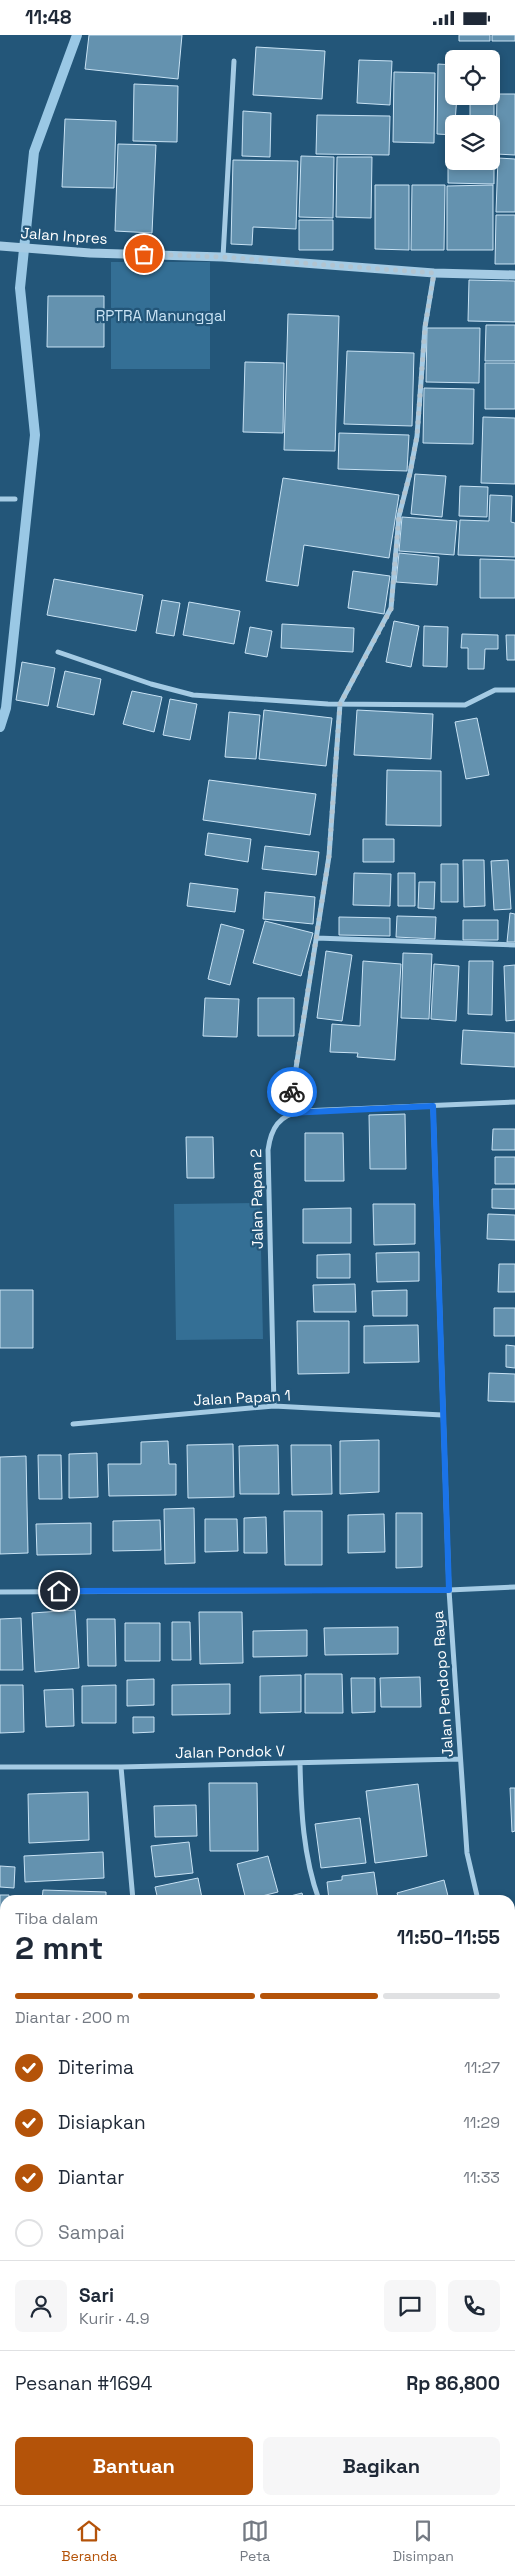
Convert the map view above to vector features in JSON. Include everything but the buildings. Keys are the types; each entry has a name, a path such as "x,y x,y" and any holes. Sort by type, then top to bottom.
{"street":[{"path":"223,257 234,61"},
{"name":"Jalan Inpres","path":"0,246 90,253 223,257 434,273 515,275"},
{"path":"434,273 425,327 417,436 399,515 391,609 340,704 329,856 289,1113 515,1102"},
{"path":"0,499 14,499"},
{"path":"58,652 151,684 193,695 340,704 465,705 495,690 515,690"},
{"path":"316,938 515,945"},
{"name":"Jalan Pendopo Raya","path":"433,1106 449,1590 467,1853 477,1895"},
{"name":"Jalan Papan 2","path":"274,1406 268,1150 270,1135 279,1121 289,1113"},
{"name":"Jalan Papan 1","path":"73,1424 274,1406 442,1415"},
{"path":"0,1592 449,1590 515,1587"},
{"name":"Jalan Pondok V","path":"0,1767 121,1767 460,1759"},
{"path":"300,1763 300,1814 311,1879 317,1895"},
{"path":"121,1767 133,1895"}],"green space":[{"name":"RPTRA Manunggal","path":"111,262 210,262 210,369 111,369"},
{"path":"260,1203 263,1339 176,1340 174,1204"}],"waterway":[{"path":"0,727 6,708 35,435 20,288 34,152 77,35"}],"way so far":[{"path":"144,254 223,257 434,273 425,327 417,436 399,515 391,609 340,704 329,856 292,1092"}],"route":[{"path":"59,1591 449,1590 433,1106 289,1113 292,1092"}]}
